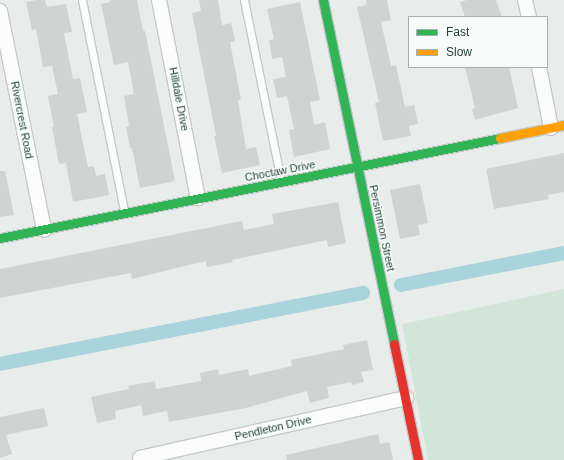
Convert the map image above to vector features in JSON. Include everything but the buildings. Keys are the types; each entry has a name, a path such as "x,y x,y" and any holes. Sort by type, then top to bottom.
{"street":[{"name":"Hilldale Drive","path":"159,0 198,198"},
{"name":"Persimmon Street","path":"323,0 356,167 418,460"},
{"path":"525,0 529,16"},
{"name":"Rivercrest Road","path":"0,11 44,230"},
{"path":"539,68 558,126"},
{"name":"Choctaw Drive","path":"0,238 198,198 281,183 558,126"},
{"name":"Pendleton Drive","path":"140,458 406,398"}],"lane":[{"path":"82,0 124,213"},
{"path":"244,0 281,183"}],"green space":[{"path":"564,289 564,460 428,460 402,324"}],"waterway":[{"path":"401,285 564,253"},
{"path":"0,364 363,293"}],"traffic: fast":[{"path":"323,0 394,344"},
{"path":"0,238 500,138"}],"traffic: slow":[{"path":"500,138 564,125"}],"traffic: jam":[{"path":"394,344 418,460"}]}
